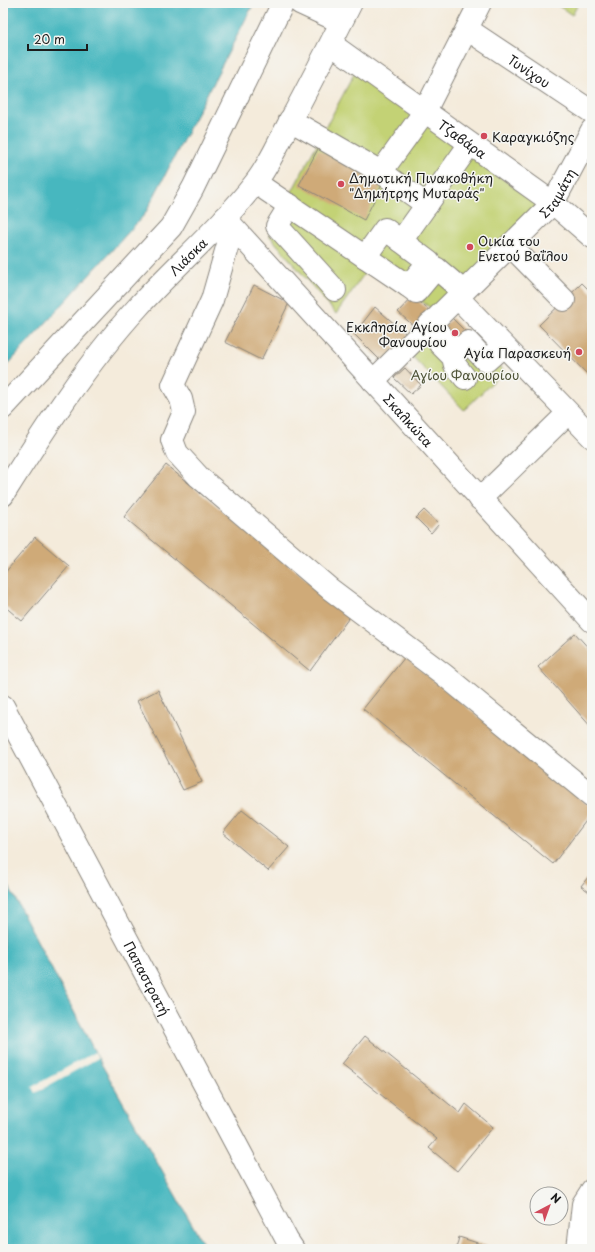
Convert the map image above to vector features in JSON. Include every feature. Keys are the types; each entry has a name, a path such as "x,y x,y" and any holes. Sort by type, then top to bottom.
{"street":[{"path":"3,408 171,228 193,188 283,3"},
{"path":"300,3 336,20"},
{"name":"Λιάσκα","path":"3,495 30,452 111,337 138,306 226,218 256,183 331,44 336,20 351,3"},
{"path":"381,172 425,111 480,3"},
{"name":"Τυνίχου","path":"467,29 592,112"},
{"name":"Τζαβάρα","path":"331,44 553,203 592,237"},
{"path":"290,120 381,172 427,205"},
{"name":"Σταμάτη","path":"373,381 553,203 592,130"},
{"path":"401,241 470,144"},
{"path":"256,183 416,292 436,268 460,294 503,346 592,438"},
{"path":"290,205 277,226 335,290"},
{"path":"226,218 228,244 212,300 173,385 181,399 184,412 172,440 177,453 199,477 330,589 443,674 592,796"},
{"name":"Σκαλκώτα","path":"226,218 592,621"},
{"path":"365,257 385,229 429,262 408,286"},
{"path":"510,245 564,300"},
{"path":"428,327 453,357 455,365 468,377 503,346"},
{"path":"428,327 457,352 468,342 486,362"},
{"path":"480,499 568,413"},
{"name":"Παπαστρατή","path":"5,713 293,1249"},
{"path":"578,1249 583,1204 592,1190"}],"green space":[{"path":"554,3 579,3 572,15"},
{"path":"356,70 538,205 436,312 371,264 336,314 269,235"},
{"name":"Αγίου Φανουρίου","path":"435,326 471,336 504,371 464,410 408,352"}],"water":[{"path":"3,3 254,3 145,214 3,370"},
{"path":"3,875 98,1058 206,1249 3,1249"}],"pier":[{"path":"95,1052 98,1058 35,1093 32,1087"}],"building":[{"name":"Δημοτική Πινακοθήκη \"Δημήτρης Μυταράς\"","path":"318,149 383,183 364,220 299,185"},
{"name":"Αγία Παρασκευή","path":"582,283 592,293 592,379 539,325"},
{"path":"254,285 289,303 261,360 225,342"},
{"path":"413,296 433,314 418,330 398,312"},
{"path":"375,307 411,338 385,365 354,334"},
{"name":"Εκκλησία Αγίου Φανουρίου","path":"452,318 469,335 458,347 441,330"},
{"path":"405,368 421,385 411,394 394,378"},
{"path":"166,465 351,615 310,671 124,517"},
{"path":"424,510 439,524 431,533 416,518"},
{"path":"35,537 69,566 22,621 3,605 3,575"},
{"path":"575,633 592,652 592,728 538,667"},
{"path":"405,657 592,808 592,813 553,864 363,709"},
{"path":"158,690 202,782 183,790 137,701"},
{"path":"242,810 289,847 268,871 223,833"},
{"path":"592,872 592,894 581,886"},
{"path":"365,1036 460,1113 466,1104 493,1127 457,1171 429,1148 437,1139 342,1064"},
{"path":"459,1237 496,1249 456,1249"}],"place":[{"name":"Καραγκιόζης","path":"484,136"},
{"name":"Δημοτική Πινακοθήκη \"Δημήτρης Μυταράς\"","path":"341,184"},
{"name":"Οικία του Ενετού Βαΐλου","path":"470,247"},
{"name":"Εκκλησία Αγίου Φανουρίου","path":"455,333"},
{"name":"Αγία Παρασκευή","path":"579,352"}]}
